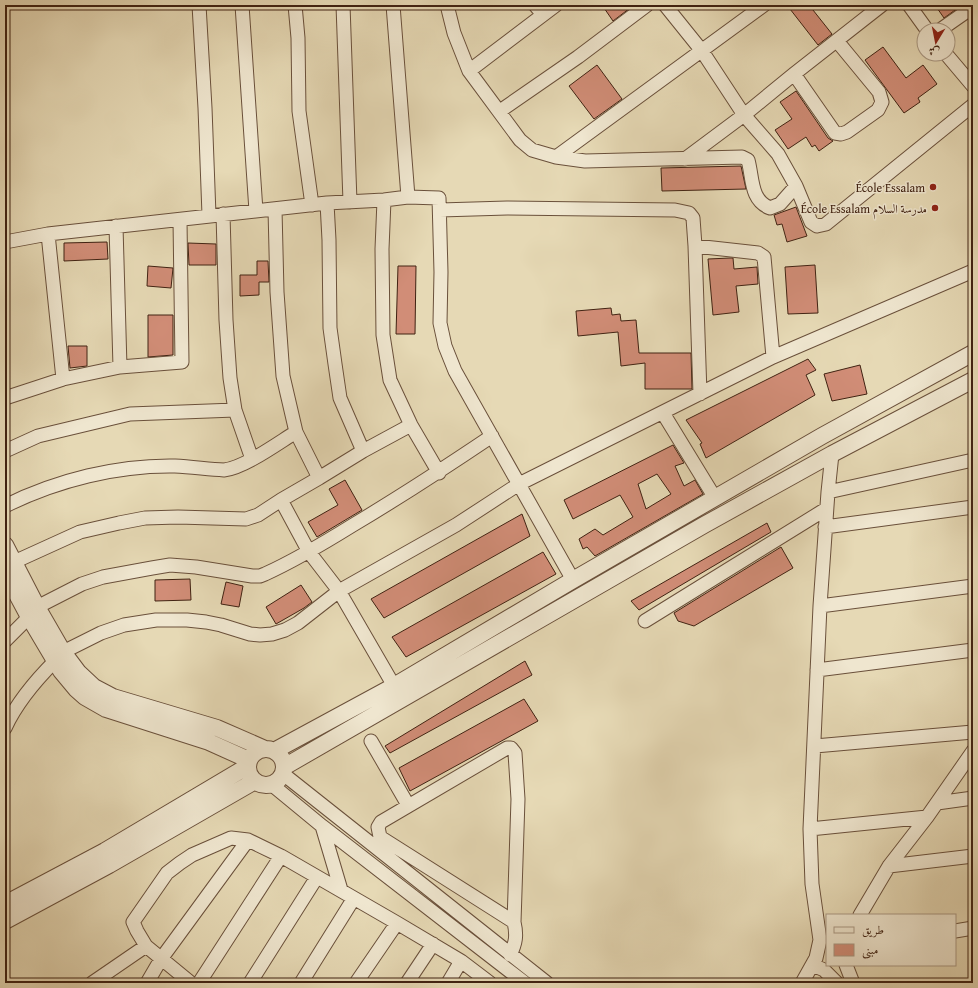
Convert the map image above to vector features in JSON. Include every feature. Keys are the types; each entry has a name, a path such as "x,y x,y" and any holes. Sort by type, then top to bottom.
{"street":[{"path":"199,5 209,215"},
{"path":"242,5 256,211"},
{"path":"295,5 298,38 299,111 312,205"},
{"path":"343,5 350,202"},
{"path":"393,5 408,197"},
{"path":"447,5 454,34 469,71 520,140 532,150 556,157 584,161 742,156 748,160 754,195 762,205 770,208 780,204 796,186"},
{"path":"469,71 539,10 556,5"},
{"path":"500,112 578,57 647,5"},
{"path":"665,5 702,51 744,115 778,154 796,186 811,222 817,226 826,224 973,104"},
{"path":"556,157 764,5"},
{"path":"685,159 744,115 882,5"},
{"path":"910,5 922,22"},
{"path":"951,22 973,7"},
{"path":"794,74 835,133 841,134 847,132 878,110 882,102 879,92 837,41"},
{"path":"953,62 973,86"},
{"path":"5,242 48,234 327,203 384,200 408,197 440,198 440,323 443,338 455,371 573,580"},
{"path":"384,200 382,249 382,335 390,380 411,425 439,473"},
{"path":"327,203 330,328 335,364 340,398 363,451"},
{"path":"440,210 507,208 675,210 689,213 693,218 695,246 700,394"},
{"path":"275,209 277,292 283,376 296,432 319,478"},
{"path":"224,214 230,378 235,410 252,459"},
{"path":"5,398 63,378 120,367 182,362 180,220"},
{"path":"116,226 120,367"},
{"path":"48,234 63,378"},
{"path":"695,246 758,253 764,256 773,357"},
{"path":"5,728 20,702 38,678 59,656 102,632 124,625 156,620 193,621 221,625 250,634 272,634 284,630 298,623 339,591 456,525 519,484 773,357 973,271"},
{"path":"5,904 105,851 249,763 254,754 270,750 394,686 573,580 822,436 973,353"},
{"path":"5,921 273,776 704,525 832,454 973,380"},
{"path":"5,451 38,436 130,414 235,410"},
{"path":"663,413 715,498"},
{"path":"9,567 80,532 119,522 145,518 178,517 246,519 258,515 363,451 411,425"},
{"path":"5,506 50,487 106,472 175,466 224,470 237,467 296,432"},
{"path":"5,641 34,612 82,584 103,577 170,565 260,576 309,552 439,473 492,436"},
{"path":"802,983 816,958 820,940 812,884 810,829 815,746 820,606 826,509 832,454"},
{"path":"828,492 973,460"},
{"path":"281,500 309,552 339,591 394,686"},
{"path":"825,527 973,507"},
{"path":"646,621 826,509"},
{"path":"5,545 9,567 59,656 86,680 103,693 137,705 217,728 270,750 281,758 273,776"},
{"path":"820,606 973,586"},
{"path":"818,670 973,650"},
{"path":"59,656 61,671 76,689 96,704 209,742 249,763"},
{"path":"815,746 973,732"},
{"path":"370,741 408,805"},
{"path":"510,955 515,945 516,934 514,922 518,799 516,753 511,748 507,748 408,805 381,822 378,827 380,837 514,922"},
{"path":"861,914 889,866 927,817 973,751"},
{"path":"249,763 250,774 273,776 547,983"},
{"path":"273,776 322,826 525,983"},
{"path":"937,803 973,798"},
{"path":"810,829 927,817"},
{"path":"322,826 341,890"},
{"path":"191,983 146,946 133,922 167,873 192,856 231,838 248,840 281,856 433,944 490,983"},
{"path":"146,983 161,959 248,840"},
{"path":"199,983 281,856"},
{"path":"889,866 973,856"},
{"path":"250,983 317,877"},
{"path":"301,983 354,898"},
{"path":"356,983 397,923"},
{"path":"956,931 973,928"},
{"path":"407,983 433,944"},
{"path":"92,983 146,946"},
{"path":"448,983 460,962"},
{"path":"813,965 824,970 837,983"},
{"path":"846,966 853,983"}],"building":[{"path":"602,5 634,5 613,21"},
{"path":"795,5 809,5 832,34 818,45 790,9"},
{"path":"935,5 962,5 944,18"},
{"path":"883,47 906,78 923,65 937,84 918,98 920,102 904,113 865,60"},
{"path":"597,65 622,99 594,119 569,86"},
{"path":"796,91 828,138 833,141 819,151 815,145 812,147 806,137 788,149 775,130 792,119 780,102"},
{"path":"741,166 746,189 662,191 661,168"},
{"path":"796,207 807,236 787,242 782,224 777,225 774,215"},
{"path":"107,242 108,259 64,261 64,243"},
{"path":"188,243 216,244 216,265 189,265"},
{"path":"733,258 734,269 757,267 758,284 736,286 739,312 713,315 708,259"},
{"path":"257,261 268,261 269,282 259,282 259,295 240,296 240,275 257,275"},
{"path":"815,265 818,313 788,314 785,267"},
{"path":"148,266 173,268 171,288 147,286"},
{"path":"398,266 416,266 415,334 396,334"},
{"path":"611,308 612,315 620,314 621,321 636,320 639,353 691,353 692,389 645,389 645,363 621,366 618,332 578,336 576,311"},
{"path":"148,315 173,315 173,355 148,357"},
{"path":"68,346 87,346 87,366 70,368"},
{"path":"808,359 816,370 806,375 815,395 706,458 700,444 702,443 686,420"},
{"path":"860,365 867,394 832,401 824,374"},
{"path":"673,445 684,463 675,466 684,486 695,480 703,494 595,556 587,547 583,549 579,539 595,529 603,535 633,517 620,495 573,519 564,500","holes":["657,474 671,494 646,509 638,484"]},
{"path":"345,480 362,510 317,537 308,522 338,505 329,489"},
{"path":"522,514 530,536 384,618 371,599"},
{"path":"767,523 771,532 639,610 631,601"},
{"path":"781,547 793,568 694,626 678,621 674,613"},
{"path":"543,552 556,574 406,657 392,637"},
{"path":"190,579 191,600 155,601 155,580"},
{"path":"226,582 243,586 239,607 221,604"},
{"path":"301,585 312,602 276,624 266,607"},
{"path":"525,661 532,675 390,753 385,746"},
{"path":"524,699 538,721 410,791 399,768"}],"place":[{"name":"École Essalam","path":"933,187"},
{"name":"École Essalam مدرسة السلام","path":"935,208"}]}
